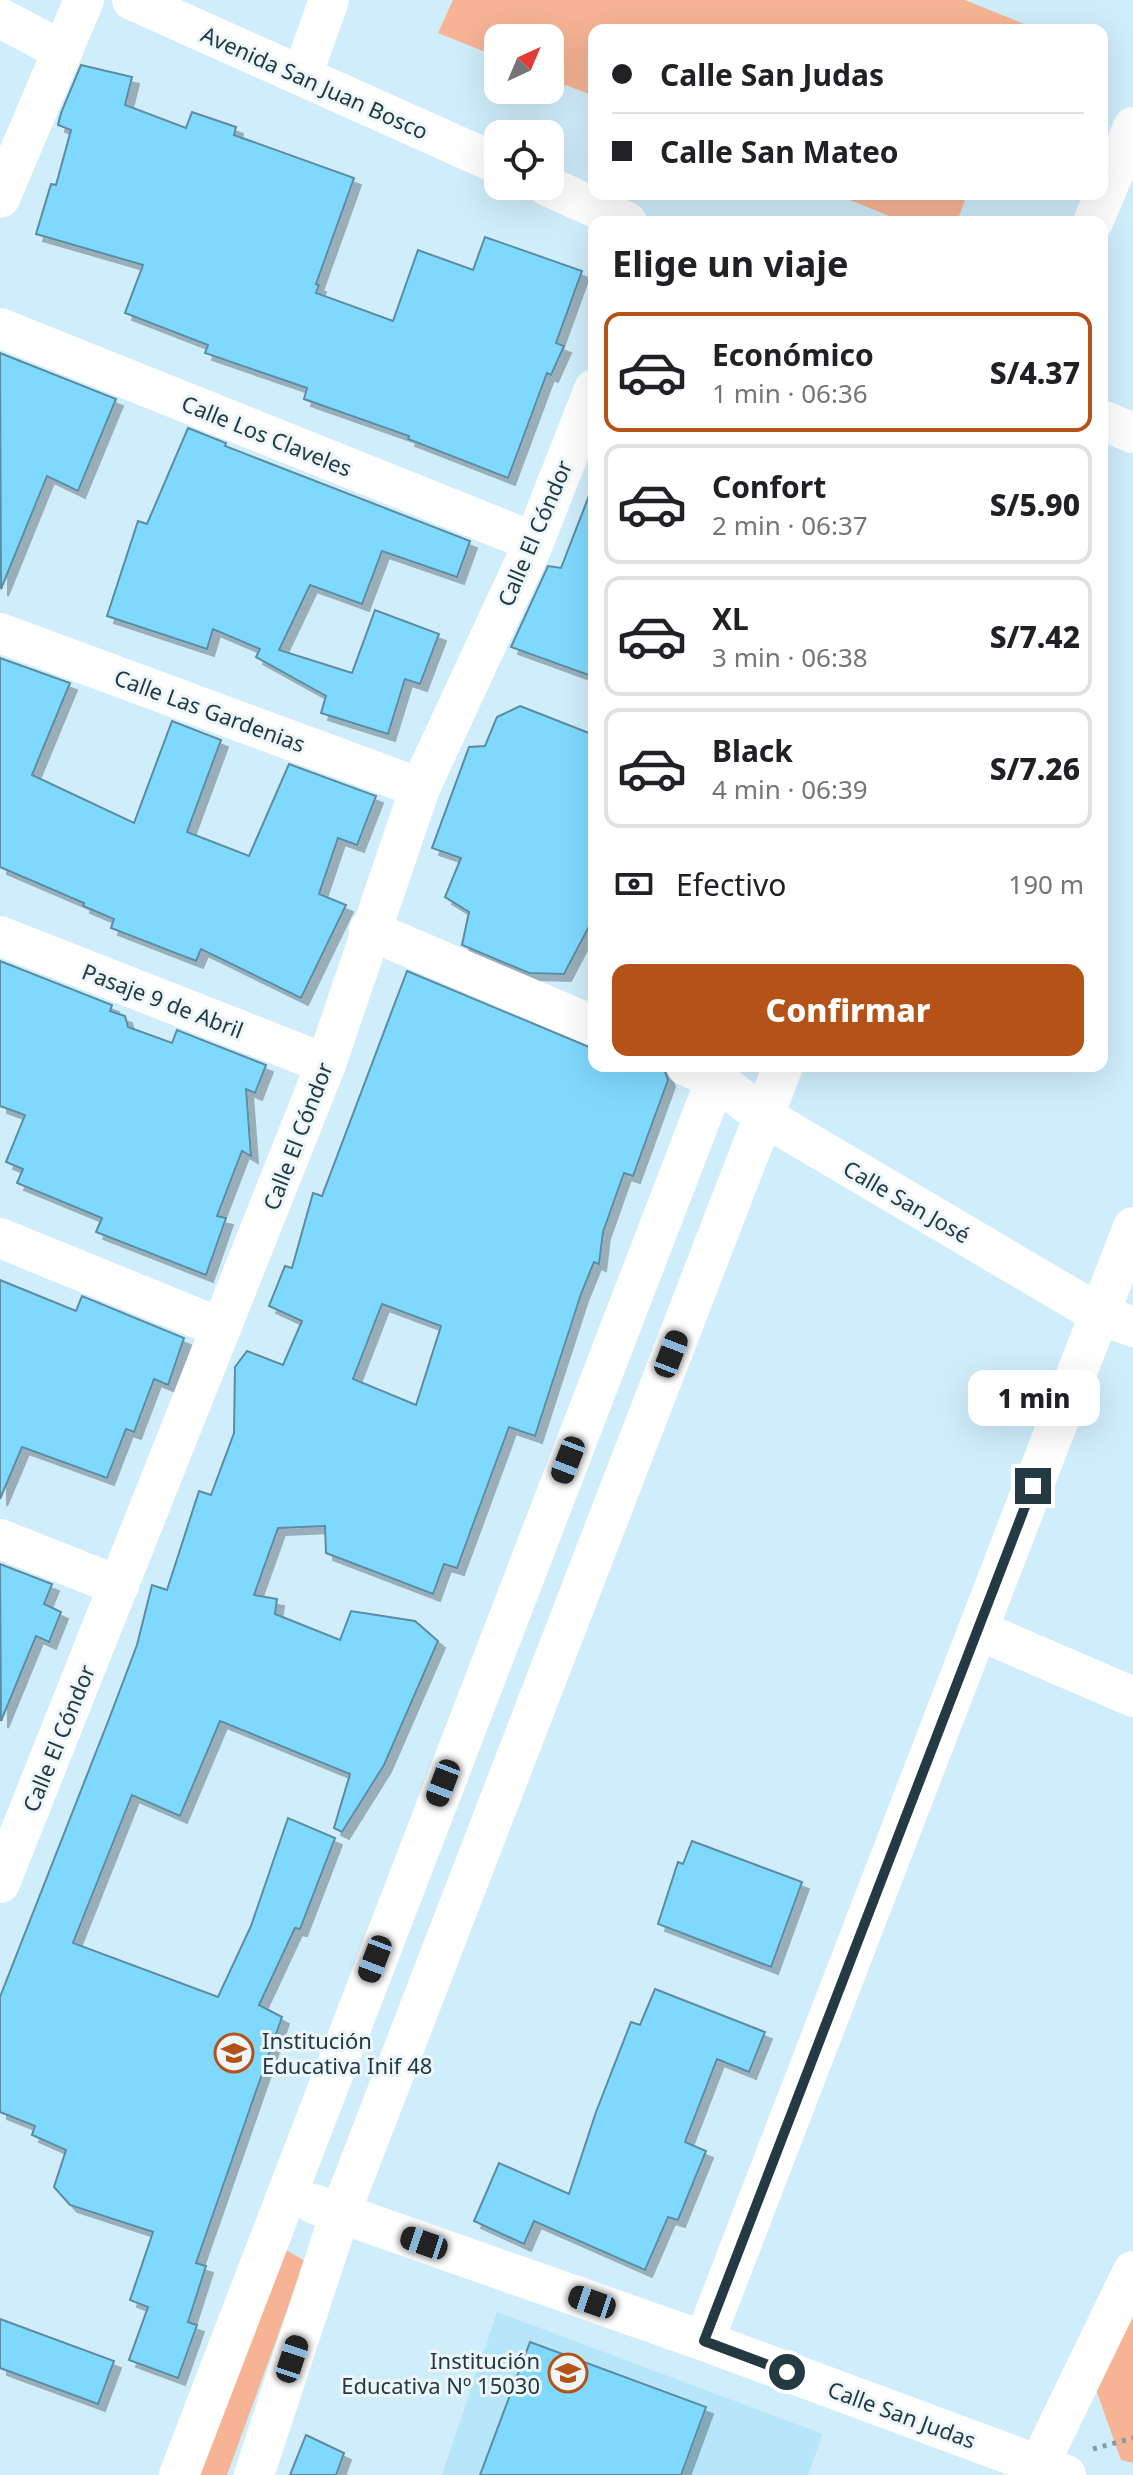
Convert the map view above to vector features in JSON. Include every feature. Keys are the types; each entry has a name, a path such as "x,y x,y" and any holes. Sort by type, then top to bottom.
{"street":[{"path":"0,198 84,0"},
{"name":"Avenida San Juan Bosco","path":"132,0 484,158"},
{"path":"302,76 329,0"},
{"path":"0,18 63,51"},
{"path":"1108,186 1133,127"},
{"path":"564,194 614,216"},
{"name":"Calle Los Claveles","path":"0,328 534,542"},
{"name":"Calle El Cóndor","path":"4,1860 119,1586 326,1064 369,930 420,788 534,542 588,404"},
{"path":"1108,423 1133,433"},
{"name":"Calle Las Gardenias","path":"0,633 420,788"},
{"path":"369,930 588,1023"},
{"name":"Pasaje 9 de Abril","path":"0,936 326,1064"},
{"path":"179,2475 707,1072"},
{"name":"Calle San José","path":"710,1072 763,1116 1116,1321"},
{"path":"254,2475 340,2214 781,1072"},
{"path":"704,2341 978,1630 1116,1321 1133,1227"},
{"path":"0,1238 221,1328"},
{"path":"0,1539 119,1586"},
{"path":"978,1630 1133,1697"},
{"name":"Calle San Judas","path":"284,2194 704,2341 1046,2472"},
{"path":"1046,2472 1133,2271"}],"shaded area":[{"path":"453,0 965,0 1024,24 588,24 588,94 564,84 564,24 484,24 484,51 438,33"},
{"path":"850,200 965,200 959,216 889,216"},
{"path":"286,2250 305,2261 227,2475 194,2475"},
{"path":"1133,2304 1133,2463 1121,2460 1094,2384"},
{"name":"Institución Educativa Nº 15030","path":"497,2312 823,2434 808,2475 442,2475"}],"building":[{"path":"81,65 132,77 125,105 186,128 192,112 236,127 234,135 354,178 316,284 319,285 316,293 393,321 418,250 473,270 485,237 582,271 556,343 564,346 551,375 547,373 508,478 408,439 409,436 304,399 307,388 205,353 208,345 125,313 143,265 36,234 51,184 56,185 71,130 58,125"},
{"path":"0,353 116,399 78,491 47,476 1,589"},
{"path":"188,428 226,443 225,446 470,541 457,577 382,551 362,604 310,585 279,650 352,673 375,610 439,634 420,684 405,679 388,734 321,713 326,696 256,657 260,649 213,629 207,649 107,616 138,521 147,524"},
{"path":"588,498 588,675 511,647 548,566 561,568"},
{"path":"0,658 70,683 32,775 134,823 172,721 221,740 187,832 249,856 289,764 376,796 357,845 338,838 319,894 346,905 301,998 201,949 196,961 111,928 114,919 0,867"},
{"path":"520,706 588,733 588,928 564,974 529,973 462,945 469,912 445,897 461,858 432,848 469,747 485,746 497,717"},
{"path":"0,961 112,1005 110,1011 125,1016 128,1027 172,1043 177,1030 266,1065 255,1093 246,1089 251,1156 242,1151 217,1216 226,1218 206,1275 96,1232 102,1218 17,1183 23,1169 6,1162 25,1115 0,1106"},
{"path":"407,971 588,1046 588,1072 665,1072 668,1080 633,1176 624,1173 603,1232 599,1264 594,1262 581,1294 535,1436 509,1427 457,1568 444,1564 433,1594 326,1553 325,1526 278,1528 254,1595 277,1599 275,1614 340,1640 351,1611 415,1621 438,1641 384,1765 342,1832 334,1828 350,1774 220,1721 180,1816 132,1795 73,1943 218,1997 251,1926 288,1818 335,1838 300,1929 295,1928 259,2005 282,2017 196,2263 206,2266 188,2322 197,2325 178,2378 129,2360 148,2307 130,2300 153,2232 70,2205 54,2187 66,2150 32,2135 35,2126 0,2112 0,1997 137,1645 152,1585 167,1590 199,1491 211,1495 234,1433 235,1367 247,1351 283,1365 302,1321 269,1306 285,1266 292,1268 313,1193 322,1196","holes":["382,1304 441,1326 416,1405 353,1379"]},
{"path":"0,1280 76,1311 82,1296 184,1338 168,1385 154,1379 134,1432 126,1429 107,1478 22,1447 0,1499"},
{"path":"0,1564 52,1584 44,1604 61,1612 49,1642 36,1636 1,1721"},
{"path":"692,1841 802,1882 771,1967 658,1924 678,1862 683,1864"},
{"path":"655,1989 765,2032 749,2072 717,2059 685,2142 706,2151 678,2220 668,2217 645,2270 534,2221 524,2244 474,2221 499,2163 569,2194 596,2112 631,2022 640,2025"},
{"path":"0,2319 114,2361 98,2404 0,2368"},
{"path":"530,2342 706,2407 681,2475 480,2475"},
{"path":"306,2435 344,2453 336,2475 290,2475"}],"place":[{"name":"Institución Educativa Inif 48","path":"234,2053"},
{"name":"Institución Educativa Nº 15030","path":"568,2373"}],"route":[{"path":"787,2372 704,2341 1033,1486"}]}
